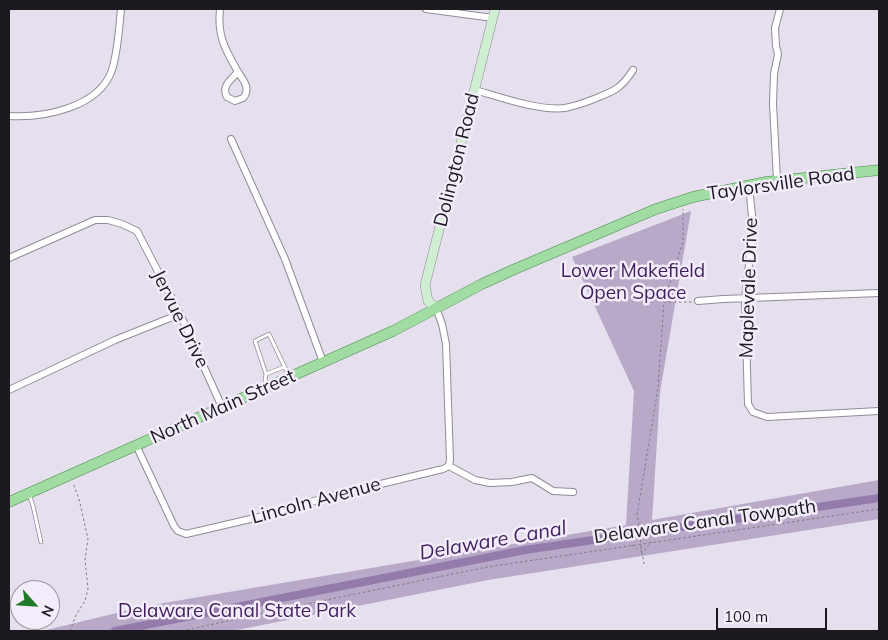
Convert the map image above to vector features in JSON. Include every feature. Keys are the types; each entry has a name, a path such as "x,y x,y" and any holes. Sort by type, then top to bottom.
{"main road":[{"name":"Taylorsville Road","path":"436,308 530,262 683,200 777,180 879,170"},
{"name":"North Main Street","path":"9,502 393,331 436,308"}],"street":[{"path":"9,116 31,116 54,112 81,102 97,92 112,71 121,9"},
{"path":"220,9 220,36 238,72"},
{"path":"426,9 494,13"},
{"path":"777,180 773,104 774,74 778,54 776,28 780,9"},
{"name":"Dolington Road","path":"436,308 428,301 425,285 494,13"},
{"path":"474,90 520,103 566,108 579,105 614,91 624,83 632,70"},
{"path":"231,139 285,259 323,362"},
{"name":"Maplevale Drive","path":"749,185 752,238 745,299 748,404 753,412 767,417 879,412"},
{"name":"Jervue Drive","path":"9,258 95,220 108,220 137,231 180,314 222,407"},
{"path":"698,302 723,299 879,294"},
{"path":"436,308 446,344 451,466 475,480 499,483 532,478 553,491 573,492"},
{"path":"9,390 115,340 180,314"},
{"name":"Lincoln Avenue","path":"136,445 174,526 181,533 193,533 259,517 335,495 451,466"}],"lane":[{"path":"268,386 255,341 269,334 289,377"},
{"path":"266,374 284,367"},
{"path":"28,494 33,506 41,542"}],"path":[{"path":"644,564 637,515 658,388 664,302 684,242 683,200"},
{"path":"664,302 698,302"},
{"path":"70,475 80,499 88,539 85,560 87,594 70,631"},
{"name":"Delaware Canal Towpath","path":"182,631 478,568 879,509"},
{"path":"642,552 653,542"},
{"path":"631,545 642,552"}],"green space":[{"name":"Delaware Canal State Park","path":"691,211 660,392 652,520 879,480 879,519 488,580 232,631 42,631 60,630 60,627 146,606 626,525 634,391 572,257"}],"waterway":[{"name":"Delaware Canal","path":"115,631 525,550 879,498"}],"park label":[{"name":"Lower Makefield Open Space","path":"633,282"}]}
